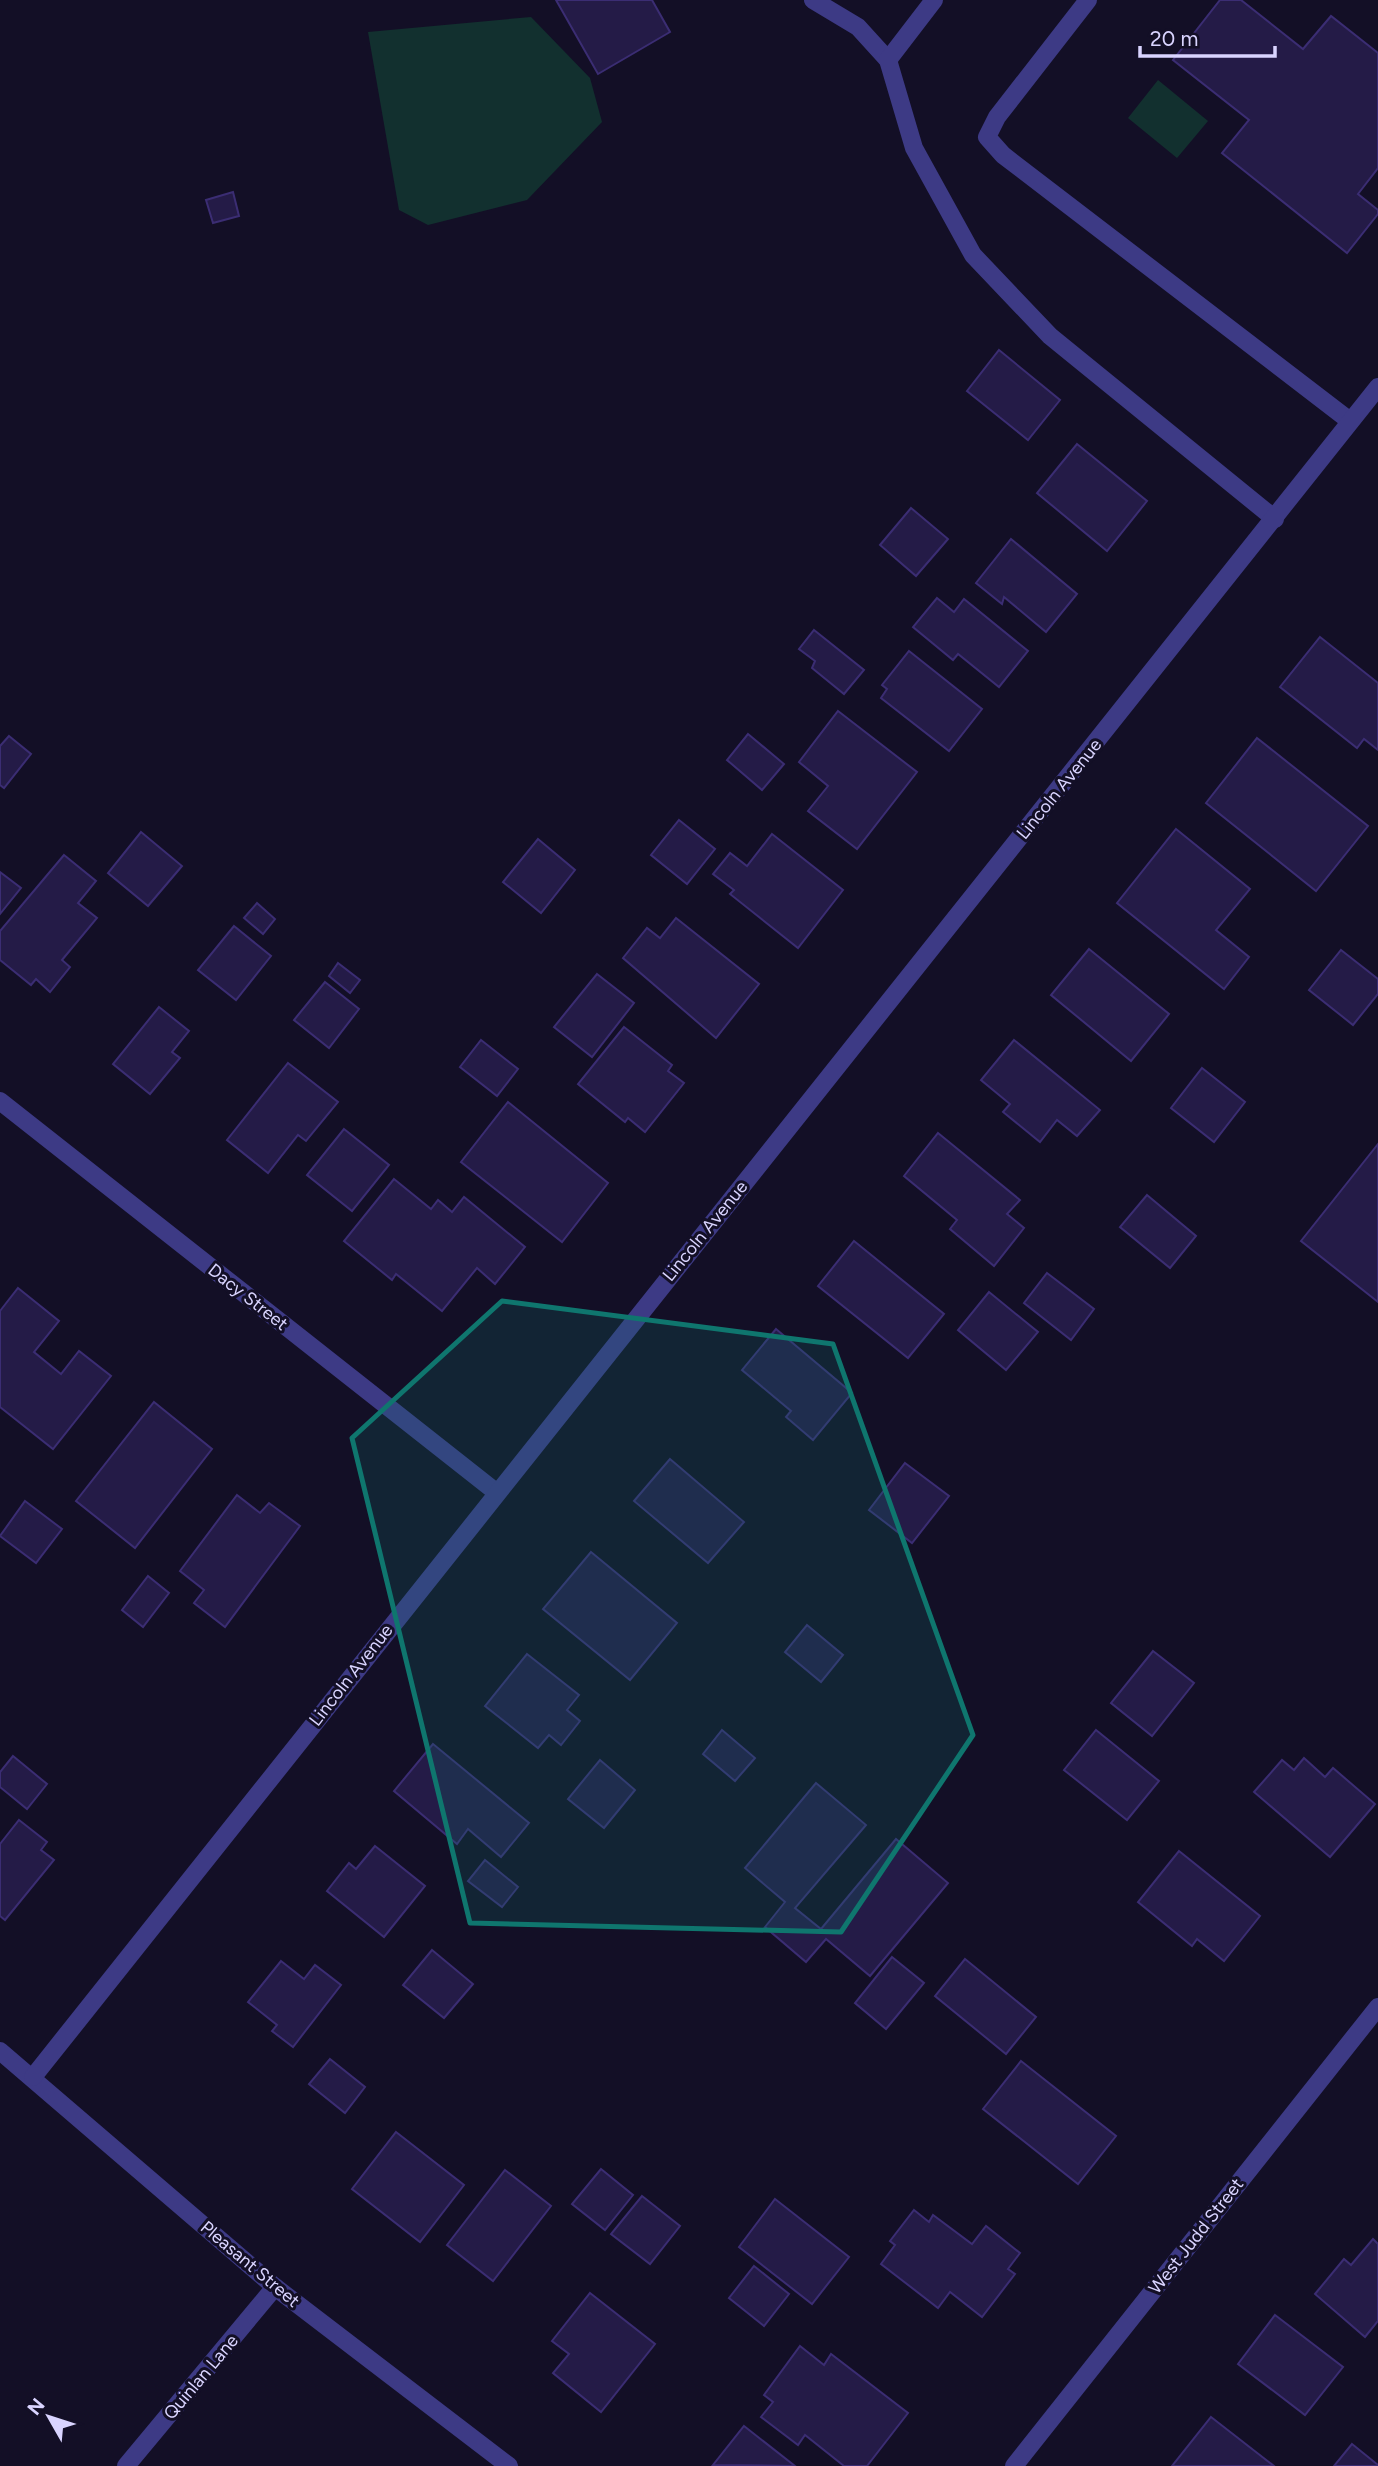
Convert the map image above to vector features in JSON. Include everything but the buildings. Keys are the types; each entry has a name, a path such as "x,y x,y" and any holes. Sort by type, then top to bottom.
{"street":[{"path":"813,0 858,27 888,60 914,148 973,255 1050,336 1275,519"},
{"path":"888,60 934,0"},
{"path":"1088,0 997,117 986,137 1003,155 1350,421"},
{"name":"Lincoln Avenue","path":"33,2077 1378,387"},
{"name":"Dacy Street","path":"0,1101 496,1492"},
{"name":"West Judd Street","path":"1014,2466 1378,2007"},
{"name":"Pleasant Street","path":"0,2051 275,2287 509,2466"},
{"name":"Quinlan Lane","path":"126,2466 275,2287"}],"highlighted area":[{"path":"502,1301 833,1344 973,1735 841,1932 470,1923 352,1438"}],"green space":[{"path":"531,17 590,78 602,122 527,200 428,225 399,210 368,32"},
{"path":"1158,80 1208,121 1177,158 1128,118"}]}
